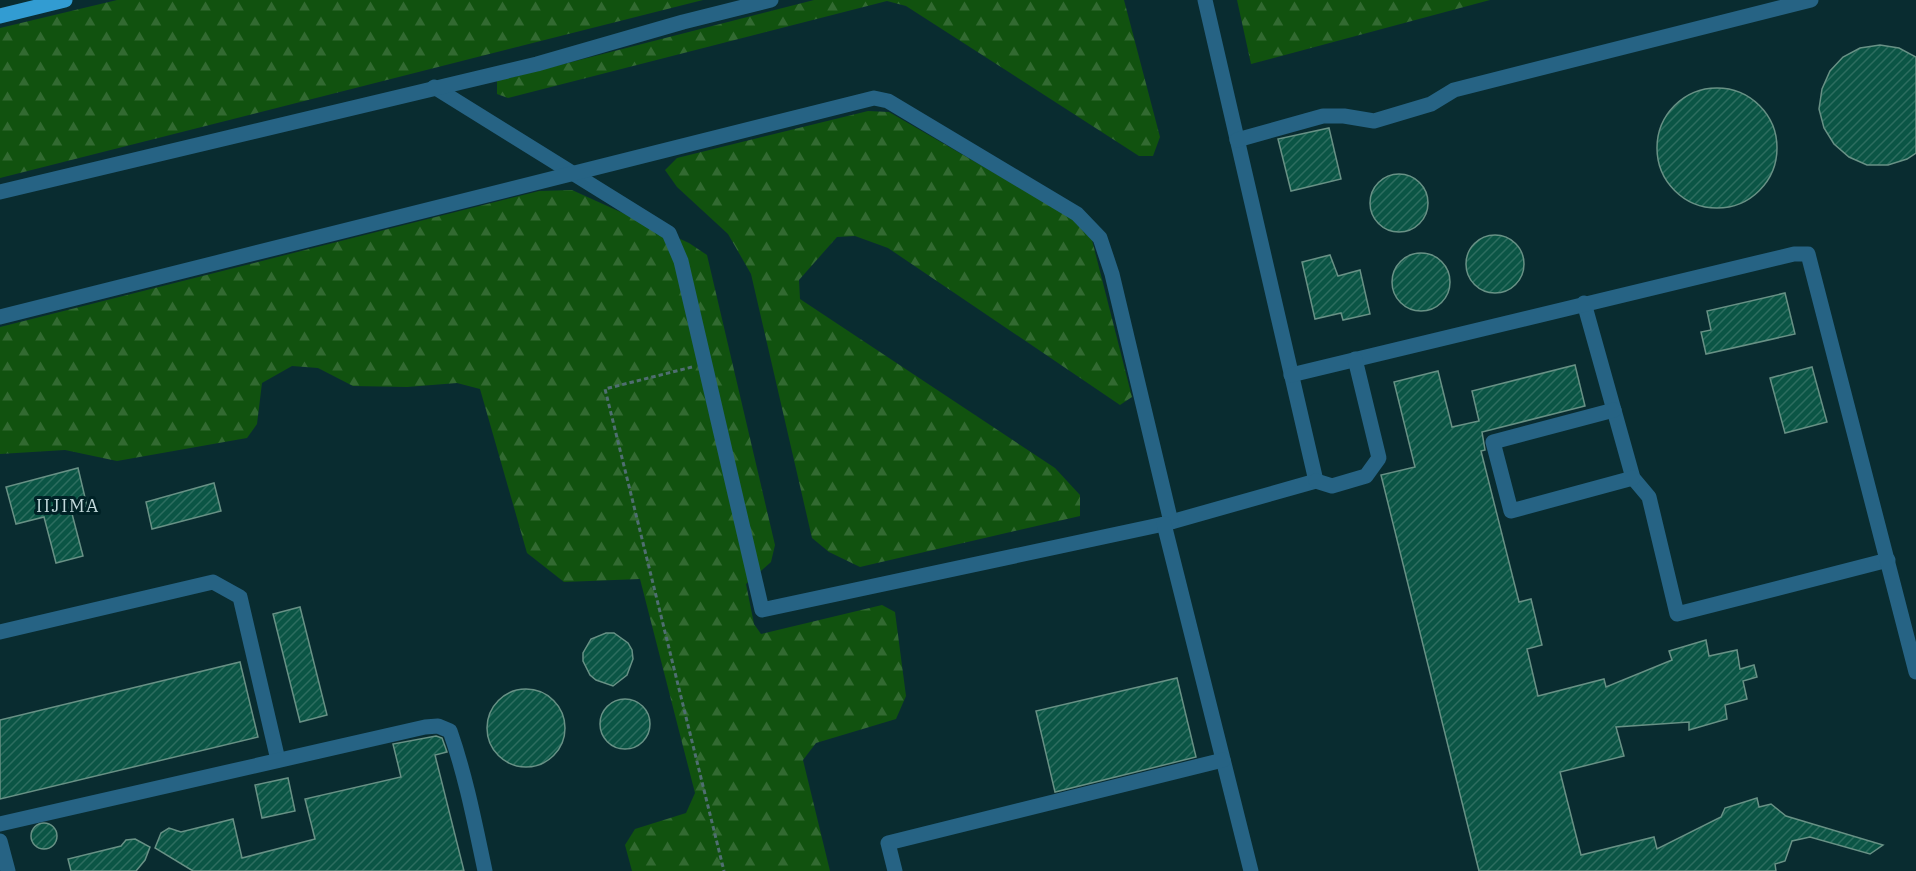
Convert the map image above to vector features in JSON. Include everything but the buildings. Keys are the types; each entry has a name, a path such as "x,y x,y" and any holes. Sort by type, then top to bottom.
{"main road":[{"path":"0,16 64,0"}],"lane":[{"path":"0,192 537,64 683,22 771,0"},
{"path":"1204,0 1316,482"},
{"path":"1237,140 1323,116 1344,116 1374,121 1431,104 1454,90 1811,0"},
{"path":"434,87 669,232 681,261 762,610 1168,523 1316,482 1332,486 1366,476 1379,458 1355,359"},
{"path":"0,317 874,98 888,101 1077,214 1100,238 1112,274 1223,760 1251,871"},
{"path":"1291,375 1584,303 1794,254 1808,254 1888,560 1911,624 1916,672"},
{"path":"1584,303 1634,478 1649,497 1677,614 1888,560"},
{"path":"1614,410 1493,442 1511,511 1634,478"},
{"path":"0,633 213,582 240,597 278,760"},
{"path":"0,824 425,727 438,726 450,731 467,790 485,871"},
{"path":"895,871 888,843 1223,760"},
{"path":"0,841 8,871"}],"path":[{"path":"705,364 605,389 724,871"}],"green space":[{"path":"117,0 703,0 0,178 0,28"},
{"path":"814,0 1124,0 1160,137 1153,156 1139,156 906,6 887,1 508,98 497,94 497,81"},
{"path":"1237,0 1490,0 1251,64"},
{"path":"868,111 889,112 1070,217 1092,240 1132,397 1120,405 888,248 855,236 837,237 799,280 800,299 1055,468 1080,495 1080,516 860,567 829,552 812,538 751,274 728,234 677,187 665,170 677,158"},
{"path":"572,190 689,243 707,255 775,545 771,562 746,584 754,624 761,634 882,605 895,612 906,696 896,719 816,743 803,760 830,871 632,871 625,845 635,829 686,813 695,793 640,579 564,582 527,553 480,389 457,383 407,387 353,386 318,368 292,366 262,383 257,424 247,438 117,461 65,450 0,454 0,327 539,191"}],"district":[{"name":"IIJIMA","path":"68,506"}]}
